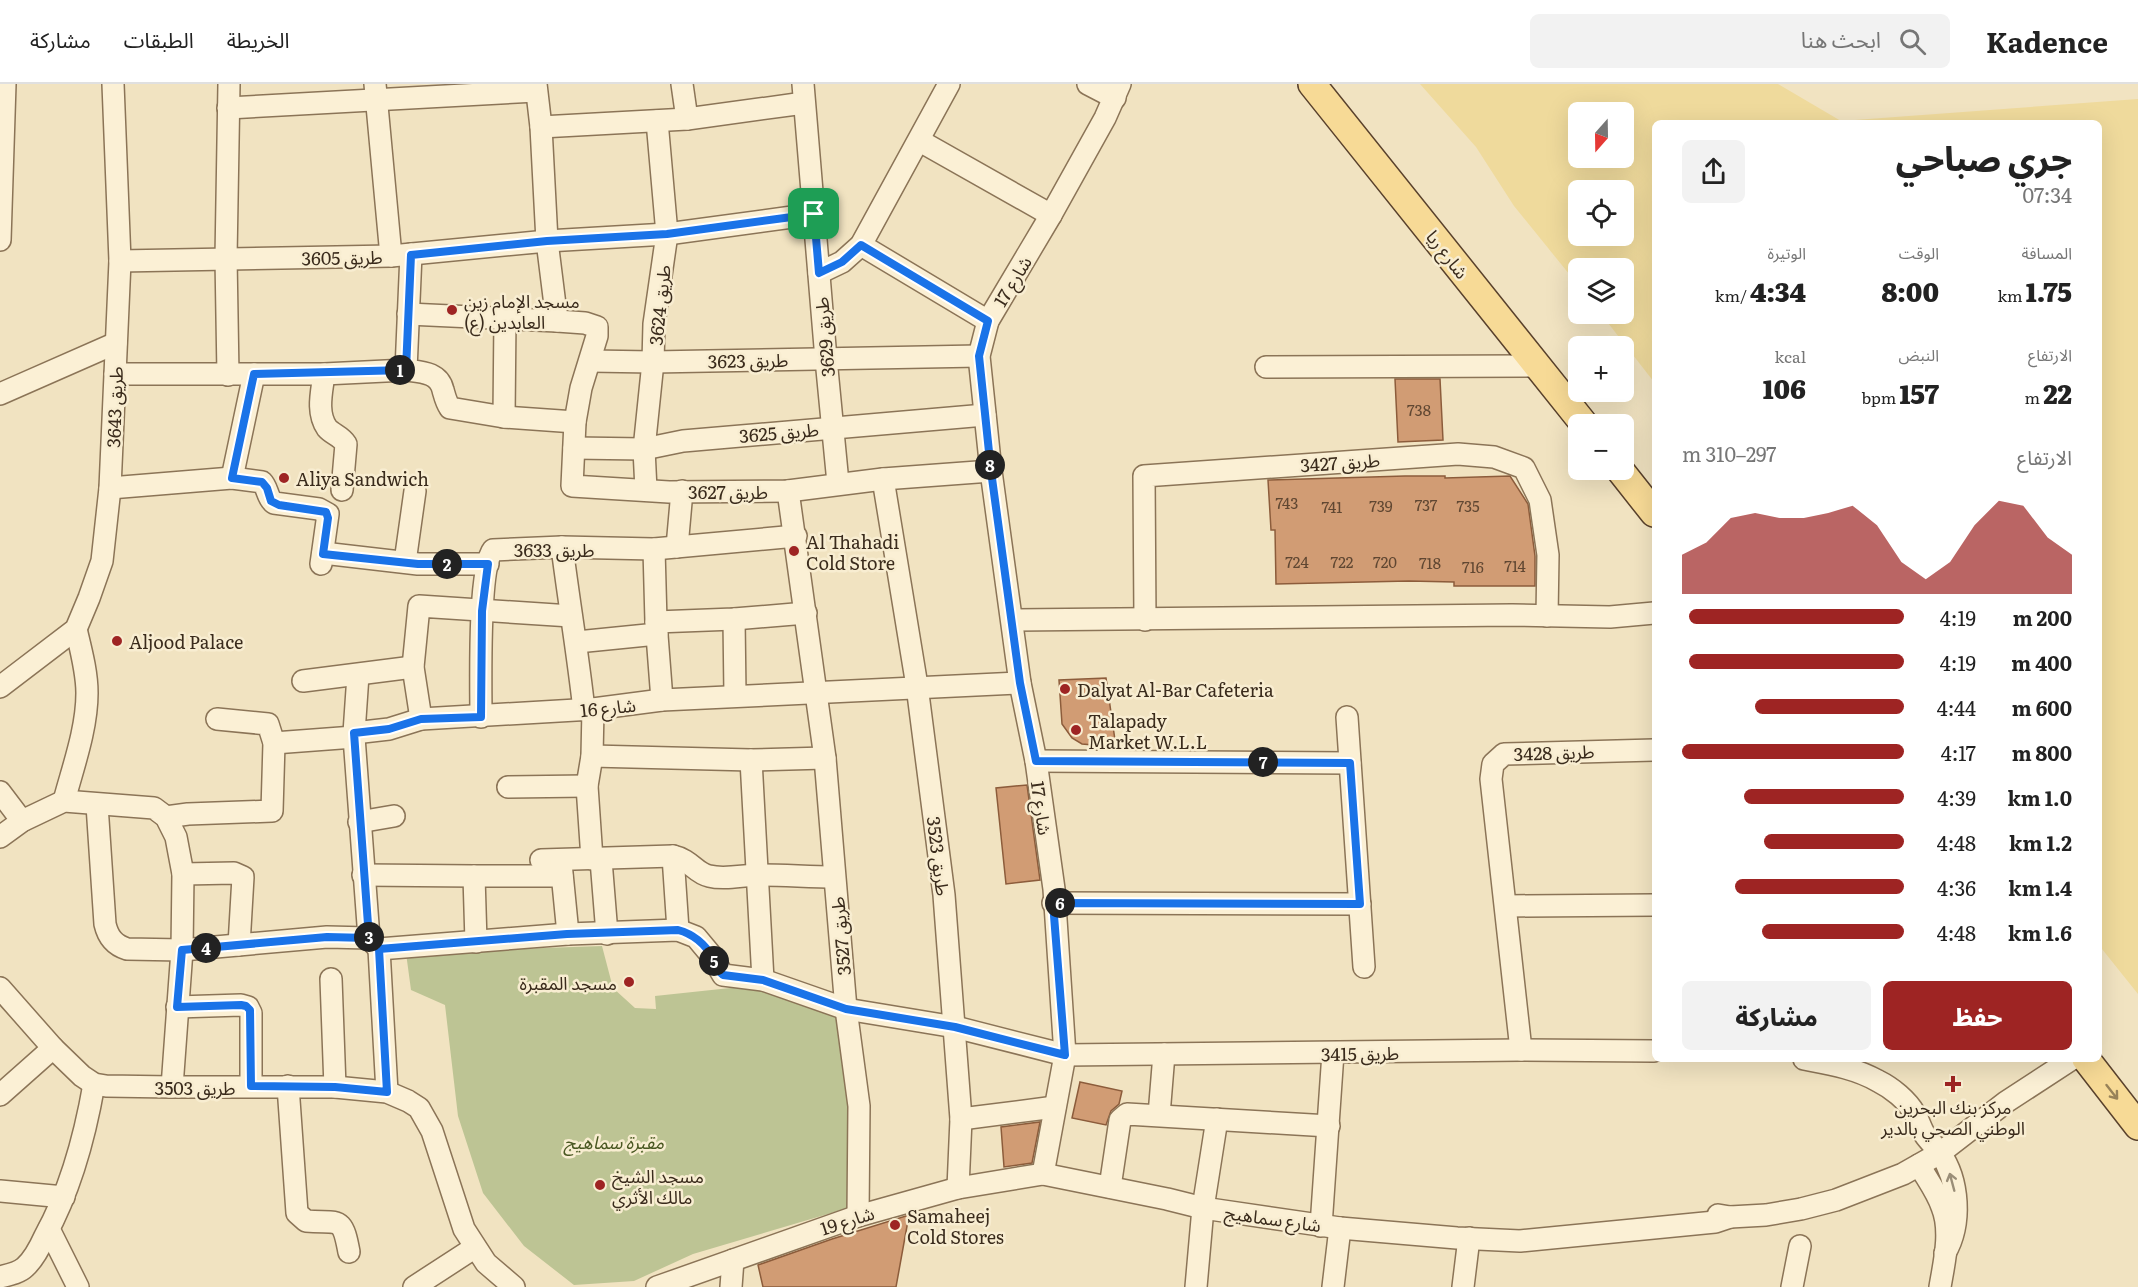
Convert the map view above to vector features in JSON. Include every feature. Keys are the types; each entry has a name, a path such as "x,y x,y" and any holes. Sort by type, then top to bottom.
{"main road":[{"name":"شارع ريا","path":"1312,84 1576,414"},
{"path":"1628,480 1652,510"},
{"path":"2102,1050 2138,1096"},
{"path":"2088,1062 2138,1126"}],"street":[{"path":"0,240 5,84"},
{"name":"طريق 3643","path":"0,687 76,629 102,561 110,488 120,261 113,84"},
{"path":"228,375 226,258 229,84"},
{"path":"682,84 687,119"},
{"path":"819,273 842,262 861,245 920,141 949,84"},
{"path":"1088,84 1118,91"},
{"path":"228,108 376,92 536,87 541,127 547,241 557,321"},
{"name":"شارع 17","path":"1043,1174 1065,1055 1053,903 1054,889 1036,761 1020,683 991,471 979,356 988,321 1051,215 1118,91"},
{"path":"376,92 408,314 406,370"},
{"path":"541,127 687,119 803,94"},
{"name":"طريق 3629","path":"803,94 838,483"},
{"name":"طريق 3624","path":"646,490 644,449 653,362 654,324 667,234 657,121"},
{"path":"920,141 1051,215"},
{"name":"طريق 3605","path":"120,261 401,255 547,241 667,234 814,214"},
{"path":"861,245 988,321"},
{"path":"408,314 557,321 585,323 597,327 597,336 580,388 574,448"},
{"path":"504,417 505,318"},
{"path":"0,394 116,343"},
{"name":"طريق 3623","path":"590,361 653,362 979,356"},
{"path":"1266,367 1537,366"},
{"path":"115,374 324,374 406,370 430,373 435,377 442,385 446,402 450,408 504,417 575,422"},
{"path":"232,478 254,374"},
{"path":"324,374 320,411 328,429 342,437 346,444 342,490"},
{"name":"طريق 3625","path":"574,448 644,449 683,441 985,414"},
{"name":"طريق 3627","path":"574,448 572,486 722,492 788,491 883,478 991,471"},
{"name":"طريق 3427","path":"1145,620 1144,476 1458,454 1494,457 1524,468 1540,500 1548,555 1547,616"},
{"path":"110,488 232,478 262,482 267,488 271,501 279,505 326,512 328,518 322,559 418,564 488,564"},
{"path":"883,478 917,686"},
{"path":"405,562 415,491"},
{"path":"677,547 682,491"},
{"path":"788,491 796,536 815,692"},
{"name":"طريق 3633","path":"481,717 482,611 488,564 491,552 494,550 654,549 796,536"},
{"path":"562,548 571,616 588,710 592,756 587,786 607,934"},
{"path":"654,549 656,628 662,700"},
{"path":"421,719 413,667 419,606 571,616"},
{"path":"577,642 656,628 806,613"},
{"path":"1012,620 1610,617 1652,613"},
{"path":"734,619 735,695"},
{"path":"64,801 85,714 87,693 76,629"},
{"path":"303,681 413,667"},
{"path":"358,675 354,735 359,822 363,875 374,943 387,1092 419,1108 426,1118 464,1229 474,1248 500,1276 514,1287"},
{"name":"شارع 16","path":"274,743 354,735 389,729 421,719 588,710 662,700 735,695 1020,683"},
{"name":"طريق 3523","path":"917,686 944,895 955,1027 961,1119 958,1188"},
{"name":"طريق 3527","path":"815,692 825,758 846,1009 860,1106 858,1216"},
{"path":"1347,717 1364,968"},
{"path":"166,817 272,811 274,743 268,723 217,719"},
{"name":"طريق 3428","path":"1521,1050 1491,778 1493,764 1504,754 1652,750"},
{"path":"592,756 751,760 825,758"},
{"path":"751,760 763,980"},
{"path":"1036,761 1350,763"},
{"path":"508,788 587,786"},
{"path":"0,792 21,821"},
{"path":"0,837 21,821 64,801 154,808 166,817 176,837 183,874 182,950 172,1088"},
{"path":"97,805 107,934 119,947 127,949 182,950 327,937 374,943 476,942 567,934 678,930 673,856"},
{"path":"359,822 394,816"},
{"path":"363,875 474,876 596,860 673,856 684,859 703,874 710,876 729,878 758,875 834,877"},
{"path":"554,865 567,934"},
{"path":"183,874 234,873 243,877 238,945"},
{"path":"474,876 476,942"},
{"path":"1053,903 1360,904"},
{"path":"1506,906 1652,905"},
{"name":"طريق 3415","path":"678,930 696,937 711,955 723,975 763,980 846,1009 955,1027 1065,1055 1521,1050 1652,1051"},
{"path":"331,979 335,1087"},
{"path":"0,988 53,1048 82,1076 94,1084 88,1116 64,1197 49,1229 32,1259 25,1278 0,1277"},
{"path":"177,1007 241,1005 248,1007 251,1012 251,1086"},
{"path":"0,1095 53,1048"},
{"path":"1333,1053 1329,1126 1333,1287"},
{"path":"1159,1115 1164,1054"},
{"path":"1819,1062 1858,1070 1897,1094 1914,1112 1924,1134 1940,1153 1951,1178 1956,1205 1954,1231 1945,1253"},
{"name":"شارع سماهيج","path":"2006,1102 2021,1081 2045,1062"},
{"name":"شارع سماهيج","path":"1043,1174 1203,1208 1330,1227 1463,1238 1520,1241 1715,1222 1730,1217 1766,1215 1801,1209 1870,1188 1940,1153 2006,1102 2067,1062"},
{"name":"طريق 3503","path":"94,1084 172,1088 335,1087 387,1092"},
{"path":"288,1086 297,1213 306,1221 334,1221 340,1224 344,1229 349,1252"},
{"path":"961,1119 1055,1107"},
{"path":"1110,1187 1120,1120 1127,1114 1329,1126"},
{"path":"1196,1287 1203,1208 1217,1119"},
{"path":"1919,1165 1945,1215 1945,1253 1940,1287"},
{"name":"شارع 19","path":"657,1287 858,1216 958,1188 1043,1174"},
{"path":"0,1191 64,1197"},
{"path":"49,1229 78,1287"},
{"path":"1454,1287 1463,1238"},
{"path":"1463,1238 1463,1287"},
{"path":"1792,1287 1800,1246"},
{"path":"414,1287 474,1248"},
{"path":"731,1287 733,1260"}],"sand":[{"path":"1420,84 1778,84 1839,120 1652,120 1652,379 1634,356 1634,336 1618,336 1609,324 1634,324 1634,258 1568,258 1568,273 1514,206 1476,147"},
{"path":"2138,99 2138,994 2102,949 2102,120 1854,120"}],"green space":[{"name":"مقبرة سماهيج","path":"602,946 613,988 635,1008 656,1009 655,996 749,986 833,999 849,1067 855,1206 693,1254 634,1281 574,1285 524,1246 483,1193 458,1116 445,1005 411,990 406,953"}],"building":[{"path":"1395,379 1440,379 1443,440 1398,442"},
{"path":"1445,476 1445,478 1510,476 1528,504 1535,556 1535,586 1454,586 1454,582 1409,581 1276,584 1275,530 1271,530 1268,480"},
{"path":"1106,678 1116,747 1082,744 1072,738 1062,724 1059,680"},
{"path":"1027,785 1040,880 1006,884 996,788"},
{"path":"1080,1082 1122,1091 1119,1104 1111,1111 1106,1125 1072,1118"},
{"path":"1040,1122 1032,1163 1004,1167 1001,1127"},
{"path":"909,1215 896,1287 763,1287 758,1265"}],"place":[{"name":"مسجد الإمام زين العابدين (ع)","path":"452,310"},
{"name":"Aliya Sandwich","path":"284,478"},
{"name":"Al Thahadi Cold Store","path":"794,551"},
{"name":"Aljood Palace","path":"117,641"},
{"name":"Dalyat Al-Bar Cafeteria","path":"1065,689"},
{"name":"Talapady Market W.L.L","path":"1076,730"},
{"name":"مسجد المقبرة","path":"629,982"},
{"name":"مركز بنك البحرين الوطني الصحي بالدير","path":"1953,1084"},
{"name":"مسجد الشيخ مالك الأثري","path":"600,1185"},
{"name":"Samaheej Cold Stores","path":"895,1225"}],"route":[{"path":"814,214 667,234 547,241 411,255 406,370 324,374 254,374 232,478 262,482 267,488 271,501 279,505 319,509 326,512 328,518 323,554 418,564 488,564 482,611 481,717 421,719 389,729 354,733 369,938 379,949 387,1092 335,1087 251,1086 250,1010 241,1005 177,1007 182,950 327,937 369,938 379,949 567,934 678,930 696,937 711,955 723,975 763,980 846,1009 955,1027 1065,1055 1053,903 1360,904 1350,763 1036,761 1020,683 991,471 979,356 988,321 861,245 842,262 819,273 814,214"}]}
